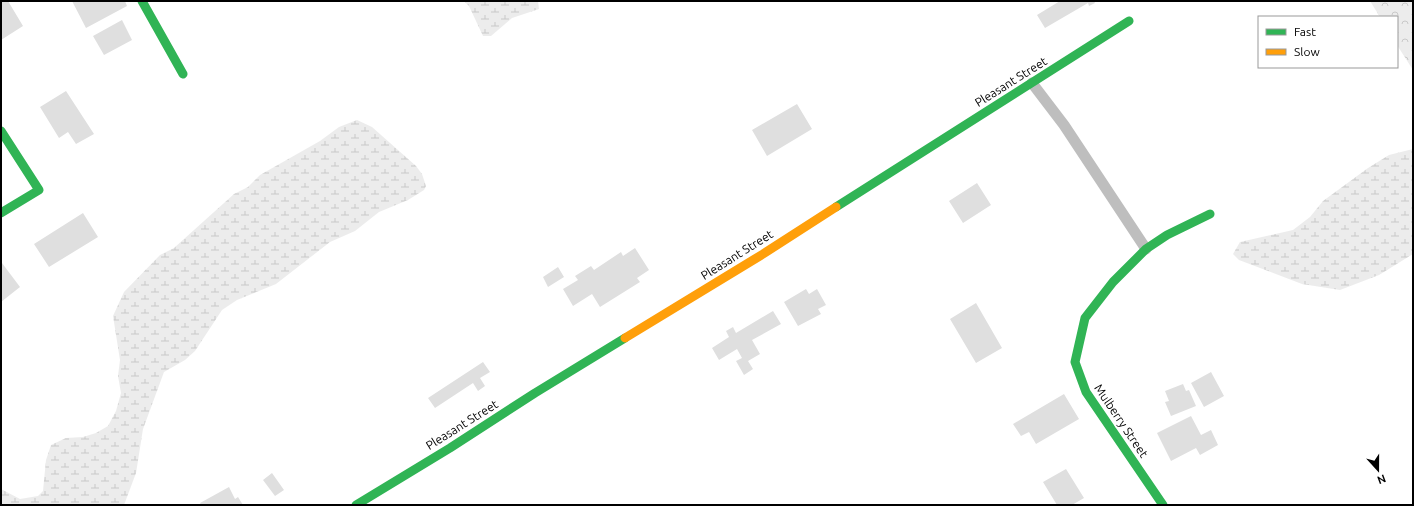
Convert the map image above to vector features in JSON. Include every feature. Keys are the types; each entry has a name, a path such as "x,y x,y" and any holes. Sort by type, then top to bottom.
{"street":[{"path":"142,1 183,74"},
{"name":"Pleasant Street","path":"356,505 450,448 535,393 763,254 1129,21"},
{"path":"1,131 39,190 1,213"},
{"name":"Mulberry Street","path":"1163,505 1086,392 1075,362 1085,318 1113,282 1146,249 1167,235 1210,214"}],"lane":[{"path":"1032,83 1064,125 1146,249"}],"green space":[{"path":"464,1 538,1 539,9 512,18 491,36 483,36 469,6"},
{"path":"1370,1 1413,1 1413,70 1398,47 1398,16 1379,16"},
{"path":"357,120 372,127 416,166 422,174 426,186 424,190 408,200 379,212 355,231 330,242 276,284 237,300 222,310 195,351 185,360 164,372 143,429 136,473 124,505 1,505 1,489 20,499 38,496 43,491 46,460 51,445 66,438 83,437 96,433 108,426 116,411 121,393 118,376 120,360 113,316 124,292 160,255 174,248 234,194 248,187 260,175 320,141 339,127"},
{"path":"1413,149 1413,254 1379,275 1340,290 1302,284 1239,260 1233,254 1240,242 1293,230 1310,217 1323,201 1368,168 1389,155"}],"building":[{"path":"1,1 8,1 23,26 1,40"},
{"path":"72,1 125,1 127,6 86,28"},
{"path":"1060,1 1094,1 1095,3 1089,6 1088,3 1045,28 1037,15"},
{"path":"122,20 132,40 104,55 93,36"},
{"path":"66,91 94,134 76,144 68,132 59,138 40,107"},
{"path":"797,104 812,129 767,156 752,130"},
{"path":"977,183 991,205 963,223 949,201"},
{"path":"83,213 98,237 49,267 34,244"},
{"path":"635,248 649,270 637,278 640,282 600,307 592,294 573,306 563,289 578,280 575,276 591,266 594,270 621,252 623,256"},
{"path":"2,263 20,287 1,302 1,264"},
{"path":"558,267 564,277 548,287 543,277"},
{"path":"806,289 809,294 817,289 826,305 818,309 821,314 798,326 784,302"},
{"path":"976,303 1002,348 976,363 950,319"},
{"path":"773,311 781,324 752,340 760,354 748,361 753,369 744,375 736,361 742,358 737,349 719,360 712,348 729,337 726,331 733,327 736,333"},
{"path":"483,362 490,372 480,378 485,386 478,391 473,383 435,408 428,398"},
{"path":"1211,372 1224,396 1204,407 1191,383"},
{"path":"1183,384 1186,391 1189,390 1196,406 1171,416 1165,402 1169,401 1165,391"},
{"path":"1064,394 1079,419 1036,444 1029,432 1021,436 1013,424"},
{"path":"1191,416 1201,435 1211,430 1218,445 1200,455 1196,448 1171,461 1157,433"},
{"path":"1066,469 1084,498 1072,505 1057,505 1043,482"},
{"path":"272,473 284,490 275,496 263,480"},
{"path":"229,487 235,499 238,497 243,505 201,505 200,503"}],"traffic: fast":[{"path":"142,1 183,74"},
{"path":"836,207 1129,21"},
{"path":"1,131 39,190 1,213"},
{"path":"1163,505 1086,392 1075,362 1085,318 1113,282 1146,249 1167,235 1210,214"},
{"path":"356,505 625,338"}],"traffic: slow":[{"path":"625,338 763,254 836,207"}]}
